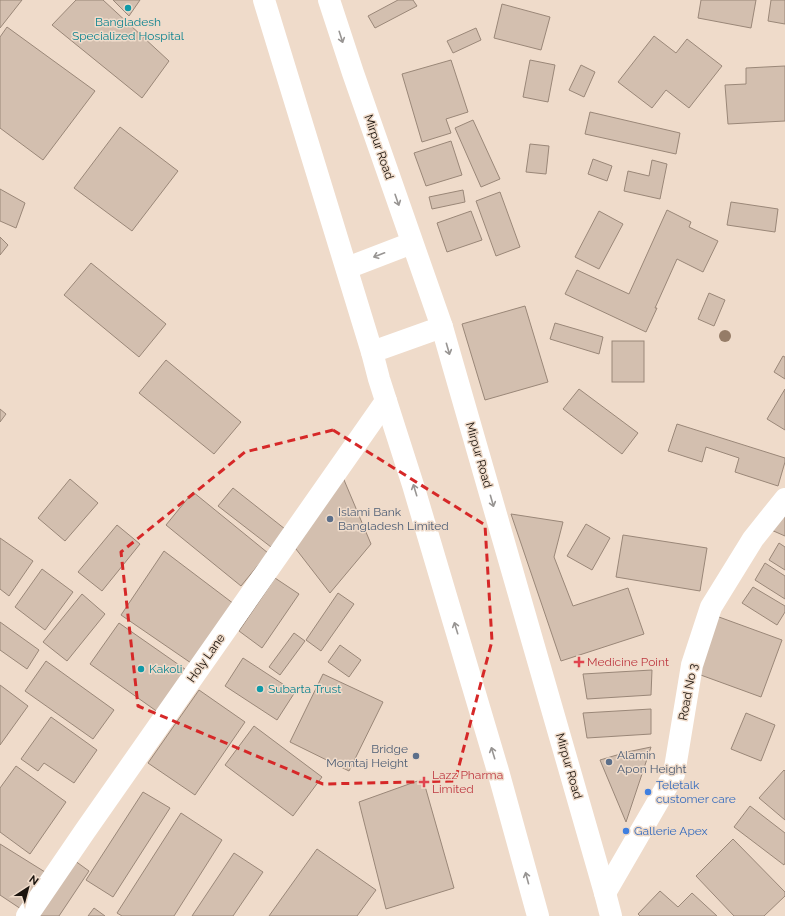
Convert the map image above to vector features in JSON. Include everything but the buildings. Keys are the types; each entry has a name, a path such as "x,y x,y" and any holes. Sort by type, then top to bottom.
{"main road":[{"path":"264,0 347,268 379,379 415,492 498,771 538,916"},
{"name":"Mirpur Road","path":"329,0 442,327 611,916"},
{"path":"347,268 412,243"},
{"path":"372,352 442,327"},
{"name":"Holy Lane","path":"27,916 386,401"},
{"name":"Road No 3","path":"605,893 674,774 692,665 711,607 753,539 785,499"}],"highlighted area":[{"path":"333,430 485,525 492,641 455,781 323,784 138,706 121,552 245,452"}],"place":[{"name":"Bangladesh Specialized Hospital","path":"128,8"},
{"name":"Islami Bank Bangladesh Limited","path":"330,519"},
{"name":"Medicine Point","path":"579,662"},
{"name":"Kakoli","path":"141,669"},
{"name":"Subarta Trust","path":"260,689"},
{"name":"Bridge Momtaj Height","path":"416,756"},
{"name":"Alamin Apon Height","path":"609,762"},
{"name":"Lazz Pharma Limited","path":"424,782"},
{"name":"Teletalk customer care","path":"648,792"},
{"name":"Gallerie Apex","path":"626,831"}]}
